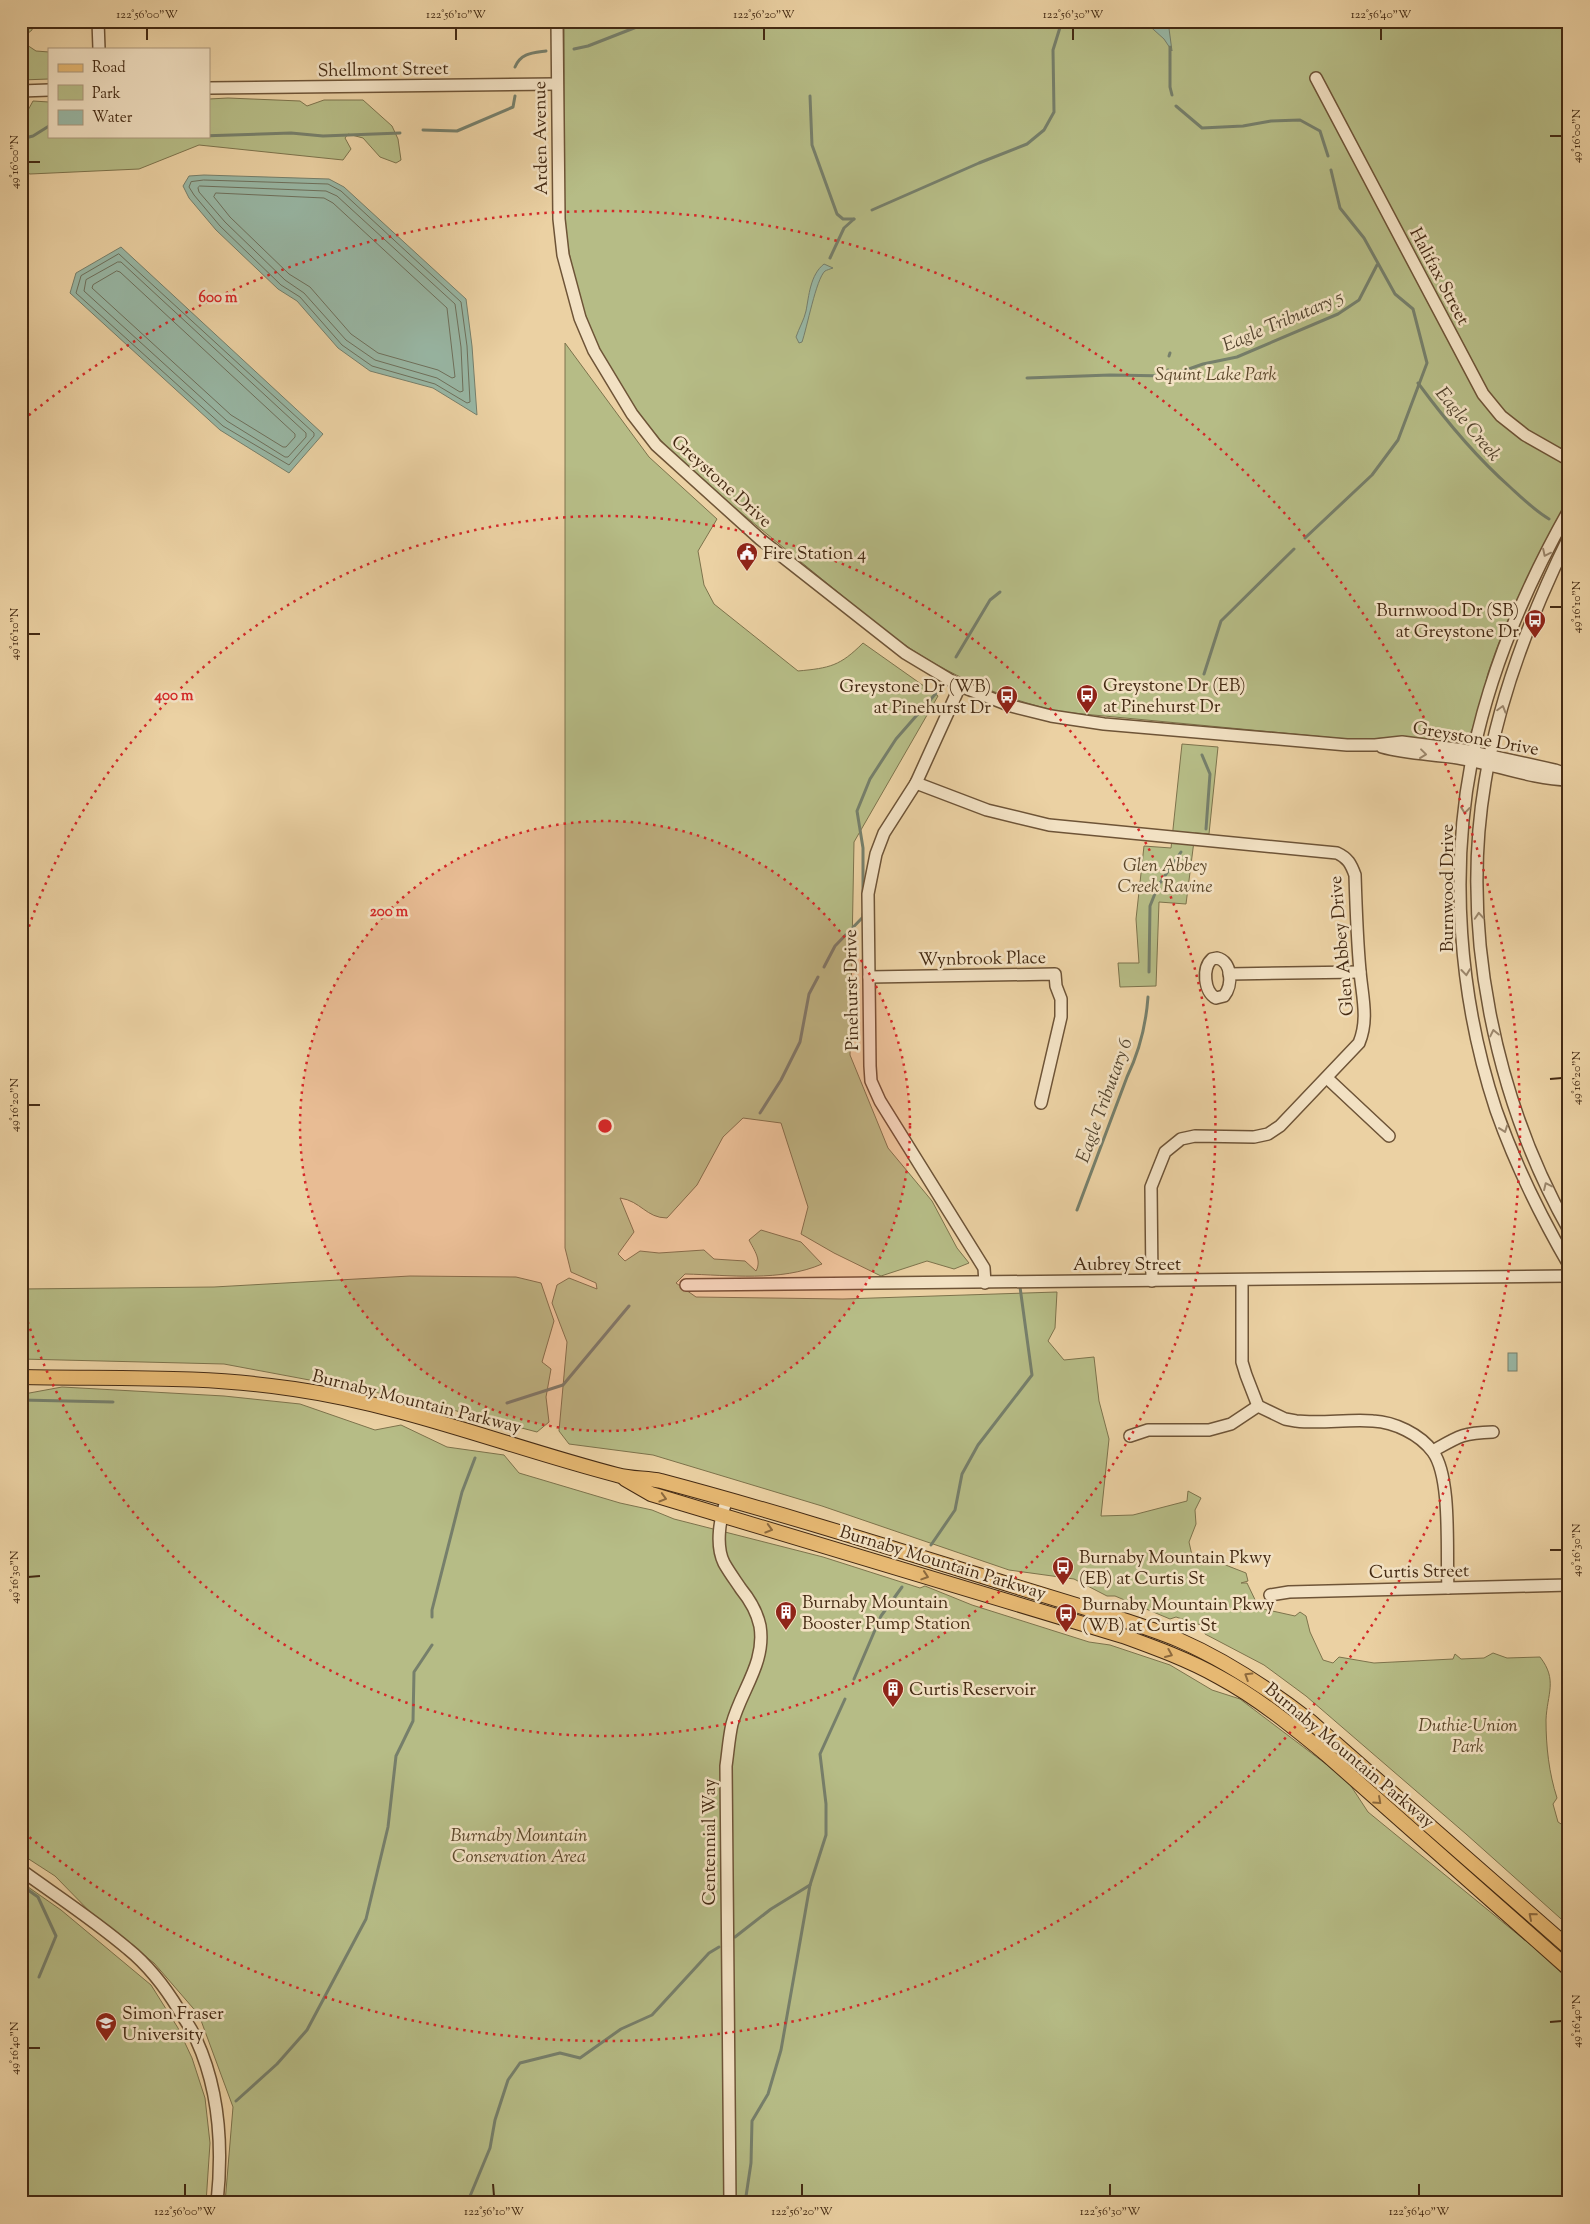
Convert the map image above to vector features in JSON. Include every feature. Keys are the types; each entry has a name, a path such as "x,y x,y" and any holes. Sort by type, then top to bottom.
{"main road":[{"name":"Burnaby Mountain Parkway","path":"21,1378 198,1381 293,1388 393,1410 620,1476 656,1480 727,1499 1099,1612 1157,1632 1202,1651 1266,1688 1310,1721 1569,1948"},
{"name":"Burnaby Mountain Parkway","path":"620,1476 651,1494 1123,1636 1182,1659 1219,1677 1246,1693 1326,1754 1569,1969"}],"street":[{"path":"98,21 99,48"},
{"name":"Arden Avenue","path":"557,21 559,219 563,255"},
{"name":"Halifax Street","path":"1316,78 1483,394 1500,416 1525,434 1569,460"},
{"name":"Shellmont Street","path":"210,88 557,84"},
{"path":"21,91 48,90"},
{"name":"Greystone Drive","path":"563,255 580,318 594,352 632,414 656,445 760,539 904,653 960,686 1010,706 1052,716 1104,724 1375,746 1396,751 1473,757 1555,770 1569,775"},
{"name":"Burnwood Drive","path":"1569,510 1542,562 1508,637 1493,679 1473,757 1464,815 1461,891 1463,940 1474,1022 1494,1100 1513,1156 1533,1200 1569,1265"},
{"name":"Burnwood Drive","path":"1569,537 1524,638 1489,760 1480,821 1478,880 1481,943 1492,1022 1501,1066 1514,1108 1530,1149 1569,1230"},
{"name":"Pinehurst Drive","path":"960,686 916,782 884,833 872,867 868,894 870,1066 874,1091 984,1268 985,1283"},
{"name":"Greystone Drive","path":"1489,760 1552,779 1569,780"},
{"name":"Glen Abbey Drive","path":"916,782 987,810 1049,825 1337,853 1345,856 1351,863 1354,875 1360,972 1365,1017 1364,1031 1359,1043 1280,1126 1268,1134 1254,1137 1188,1137 1181,1139 1166,1152 1151,1187 1152,1282"},
{"path":"1229,974 1360,972"},
{"name":"Wynbrook Place","path":"868,977 1055,974 1056,986 1061,1000 1061,1017 1041,1103"},
{"path":"1327,1078 1389,1136"},
{"name":"Aubrey Street","path":"686,1285 1152,1282 1569,1276"},
{"path":"1242,1280 1242,1362 1258,1406 1285,1419 1296,1422 1373,1421 1392,1424 1413,1434 1433,1451 1445,1486 1448,1588"},
{"path":"1130,1436 1148,1430 1209,1430 1231,1424 1258,1406"},
{"path":"1433,1451 1455,1437 1471,1433 1493,1432"},
{"name":"Centennial Way","path":"727,1499 723,1515 721,1555 729,1572 752,1604 759,1620 761,1638 761,1648 756,1666 732,1723 726,1766 730,2203"},
{"name":"Curtis Street","path":"1270,1595 1288,1592 1569,1585"},
{"path":"21,1870 129,1949 167,1990 196,2038 209,2072 216,2098 220,2164 217,2203"}],"green space":[{"path":"21,21 33,21 32,30 22,38 24,43 36,51 48,52 48,79 21,80"},
{"name":"Squint Lake Park","path":"564,21 1569,21 1569,500 1514,606 1488,673 1477,719 1468,735 1463,740 1447,743 1395,738 1357,740 1062,712 1014,699 968,681 924,657 883,629 685,467 643,418 608,366 583,309 566,235 564,200"},
{"path":"210,99 300,101 307,106 324,100 363,100 392,126 398,139 401,160 396,163 380,157 363,138 348,134 345,138 351,149 343,160 199,145 139,169 30,174 21,171 21,123 33,101 48,102 48,138 210,138"},
{"name":"Duthie-Union Park","path":"565,343 649,457 717,519 698,551 704,585 714,604 798,671 827,667 841,661 863,643 938,696 854,842 850,1055 888,1148 932,1201 957,1248 969,1263 954,1269 927,1261 881,1276 801,1234 808,1207 781,1123 743,1118 723,1137 697,1185 667,1218 654,1215 633,1202 620,1198 634,1232 618,1254 625,1261 640,1251 659,1253 704,1250 714,1259 745,1261 756,1271 758,1259 749,1240 761,1230 801,1242 822,1264 806,1270 772,1275 685,1274 676,1283 696,1297 843,1299 1057,1292 1055,1328 1048,1341 1064,1360 1094,1357 1099,1401 1109,1439 1101,1516 1133,1515 1187,1501 1188,1491 1201,1498 1195,1510 1196,1524 1189,1542 1194,1564 1223,1564 1246,1573 1248,1581 1241,1583 1247,1583 1259,1608 1295,1616 1300,1612 1306,1616 1310,1632 1323,1660 1333,1663 1339,1657 1374,1663 1453,1659 1455,1654 1461,1659 1484,1658 1493,1653 1507,1658 1540,1657 1549,1673 1550,1680 1546,1730 1550,1769 1557,1798 1553,1804 1558,1822 1569,1829 1569,1926 1306,1696 1264,1665 1205,1634 1204,1626 1176,1617 1170,1619 1115,1596 1107,1596 1074,1579 1009,1570 822,1506 653,1455 569,1444 559,1431 567,1342 552,1303 557,1285 569,1278 597,1289 596,1283 571,1272 565,1248"},
{"name":"Glen Abbey Creek Ravine","path":"1182,744 1218,747 1209,834 1195,833 1186,904 1159,902 1156,986 1120,987 1118,963 1139,963 1136,919 1144,846 1171,848"},
{"path":"410,1276 516,1277 541,1283 554,1321 542,1362 551,1369 546,1397 549,1422 537,1432 411,1399 224,1364 21,1359 21,1289 214,1287"},
{"name":"Burnaby Mountain Conservation Area","path":"62,1387 224,1396 300,1404 375,1430 401,1425 447,1447 504,1455 519,1473 620,1503 652,1510 674,1519 823,1557 920,1588 925,1586 972,1605 1089,1642 1110,1645 1170,1665 1212,1690 1240,1699 1347,1780 1368,1812 1532,1946 1569,1980 1569,2203 225,2203 233,2107 199,2015 154,1963 97,1919 55,1876 21,1854 21,1392 24,1394"},
{"name":"Simon Fraser University","path":"21,1882 61,1910 151,1985 178,2028 192,2058 205,2098 210,2143 206,2203 21,2203"}],"water":[{"path":"1144,21 1168,21 1172,51 1164,39"},
{"path":"189,176 329,179 344,187 466,299 472,346 477,415 433,388 370,371 338,348 297,301 278,289 216,230 189,198 183,186"},
{"path":"121,247 323,434 289,473 220,430 70,293 76,273"},
{"path":"824,264 833,268 825,271 818,284 802,342 799,343 796,337 805,314 811,286 816,274"},
{"path":"1508,1353 1517,1353 1517,1371 1508,1371"}],"waterway":[{"path":"574,49 588,46 652,21"},
{"path":"872,210 1027,144 1044,130 1054,112 1053,50 1062,21"},
{"name":"Eagle Creek","path":"1170,47 1170,87 1172,95"},
{"path":"515,67 517,62 524,56 546,51"},
{"path":"423,130 457,131 513,107 515,96"},
{"path":"810,96 812,145 837,214 843,219 854,219"},
{"name":"Eagle Creek","path":"1176,106 1202,128 1300,120 1320,131 1328,156"},
{"path":"21,139 33,136 48,127"},
{"path":"210,136 291,133 323,136 400,133"},
{"name":"Eagle Creek","path":"1305,538 1372,475 1398,440 1427,363 1413,309 1395,294 1364,238 1340,208 1331,170"},
{"path":"830,258 844,228 854,219"},
{"name":"Eagle Tributary 5","path":"1027,378 1110,375 1169,376 1203,364 1237,357 1338,314 1359,300 1377,265"},
{"name":"Eagle Tributary 5","path":"1168,370 1169,376"},
{"name":"Eagle Creek","path":"1418,383 1450,424 1485,463 1538,512 1549,519"},
{"name":"Eagle Tributary 6","path":"1204,674 1221,621 1294,549"},
{"name":"Eagle Tributary 5","path":"956,657 990,600 1000,592"},
{"name":"Eagle Tributary 5","path":"863,896 863,848 857,811 870,779 896,739 938,691"},
{"name":"Eagle Tributary 6","path":"1202,755 1210,774 1206,829"},
{"name":"Eagle Tributary 6","path":"1149,972 1150,906 1158,886 1181,852"},
{"name":"Eagle Tributary 5","path":"824,967 835,946 863,917 863,914"},
{"path":"760,1113 781,1080 800,1042 809,994 818,977"},
{"name":"Eagle Tributary 6","path":"1077,1210 1138,1048 1146,1018 1148,997"},
{"path":"931,1545 955,1510 962,1474 978,1445 1032,1375 1020,1287"},
{"path":"507,1403 563,1385 629,1306"},
{"path":"21,1400 113,1402"},
{"path":"432,1617 432,1610 462,1492 475,1458"},
{"path":"854,1679 881,1616 902,1587"},
{"path":"236,2101 277,2064 307,2030 366,1919 388,1827 396,1756 413,1721 414,1672 432,1645"},
{"path":"745,2203 751,2163 752,2121 768,2094 781,2050 810,1885 826,1835 826,1804 820,1754 845,1699"},
{"path":"21,1885 38,1897 56,1936 39,1977"},
{"path":"735,1937 771,1909 810,1885"},
{"path":"468,2201 490,2148 495,2120 508,2080 520,2063 560,2053 580,2058 621,2029 652,2015 709,1953 719,1947"}],"place":[{"name":"Fire Station 4","path":"747,572"},
{"name":"Burnwood Dr (SB) at Greystone Dr","path":"1535,639"},
{"name":"Greystone Dr (EB) at Pinehurst Dr","path":"1087,714"},
{"name":"Greystone Dr (WB) at Pinehurst Dr","path":"1007,715"},
{"name":"Burnaby Mountain Pkwy (EB) at Curtis St","path":"1063,1586"},
{"name":"Burnaby Mountain Booster Pump Station","path":"786,1631"},
{"name":"Burnaby Mountain Pkwy (WB) at Curtis St","path":"1066,1633"},
{"name":"Curtis Reservoir","path":"893,1708"},
{"name":"Simon Fraser University","path":"106,2042"}]}
